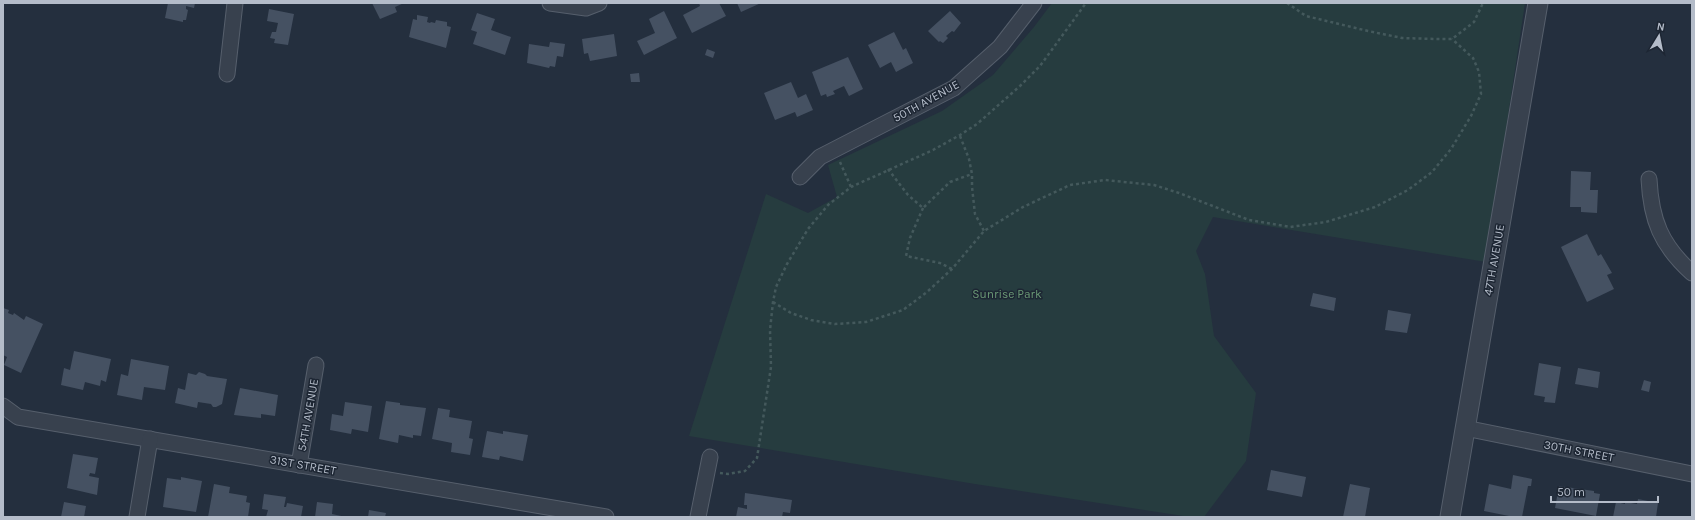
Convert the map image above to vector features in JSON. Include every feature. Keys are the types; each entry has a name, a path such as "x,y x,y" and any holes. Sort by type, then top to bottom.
{"street":[{"path":"227,74 235,3"},
{"path":"550,3 586,8 599,3"},
{"name":"50TH AVENUE","path":"800,177 820,156 954,88 1000,47 1034,3"},
{"name":"47TH AVENUE","path":"1450,517 1538,3"},
{"path":"1649,179 1651,204 1658,230 1666,246 1679,262 1692,273"},
{"name":"54TH AVENUE","path":"299,464 316,365"},
{"name":"31ST STREET","path":"3,406 18,417 606,517"},
{"name":"30TH STREET","path":"1465,428 1692,474"},
{"path":"137,517 150,439"},
{"path":"698,517 710,457"}],"path":[{"path":"708,472 728,474 745,471 757,458 771,367 770,330 776,287 787,264 808,229 828,205 851,187 933,150 960,136 977,124 1040,66 1086,3"},
{"path":"1287,3 1306,16 1368,31 1402,38 1452,39 1474,22 1483,3"},
{"path":"773,302 791,314 835,324 866,322 903,310 927,292 952,269 984,231 1023,207 1070,185 1105,180 1154,185 1249,220 1290,227 1326,222 1375,207 1408,190 1432,172 1451,149 1472,116 1481,94 1479,72 1473,58 1452,39"},
{"path":"960,136 969,159 972,174 975,214 984,231"},
{"path":"834,149 851,187"},
{"path":"888,169 908,195 923,208"},
{"path":"952,269 940,263 906,256 910,238 923,208 950,182 972,174"}],"green space":[{"name":"Sunrise Park","path":"1052,3 1525,3 1486,262 1213,217 1196,251 1205,274 1214,336 1256,393 1246,461 1204,517 1190,517 975,484 689,436 766,194 808,213 837,197 828,165 942,111 993,75 1034,27"}],"building":[{"path":"168,3 195,3 194,8 186,6 186,9 188,10 186,20 183,20 183,22 165,18"},
{"path":"372,3 404,3 395,7 397,12 380,19"},
{"path":"699,3 719,3 726,16 692,33 683,15 700,6"},
{"path":"737,3 761,3 741,12"},
{"path":"269,9 294,14 288,45 274,43 275,39 270,38 272,32 276,32 278,23 267,21"},
{"path":"664,11 677,38 644,55 637,41 655,33 649,19"},
{"path":"950,11 961,23 954,32 952,31 946,36 948,38 943,43 940,41 939,42 928,31"},
{"path":"477,13 495,19 491,30 511,37 505,55 473,44 477,32 471,30"},
{"path":"417,15 428,17 427,22 430,23 435,23 436,20 447,22 447,26 451,27 446,48 409,37 413,19 417,20"},
{"path":"894,32 903,50 906,48 913,63 896,72 891,62 880,68 868,45"},
{"path":"614,34 617,56 590,61 588,53 584,54 582,39"},
{"path":"550,42 565,44 563,57 557,56 555,67 550,66 549,68 527,63 529,44 549,47"},
{"path":"707,49 715,52 713,58 705,55"},
{"path":"848,57 863,89 849,96 844,86 833,91 835,94 827,97 826,94 821,96 812,72"},
{"path":"639,73 640,82 631,82 630,74"},
{"path":"791,82 798,98 806,94 813,110 797,117 795,112 775,120 764,93"},
{"path":"1571,171 1591,172 1590,190 1598,190 1597,213 1581,212 1581,207 1570,207"},
{"path":"1587,234 1598,256 1601,254 1612,273 1607,275 1614,289 1587,302 1561,247"},
{"path":"1313,293 1336,298 1334,311 1310,306"},
{"path":"3,308 9,310 8,313 13,315 14,313 24,320 26,316 43,324 21,373 4,365 7,357 3,355"},
{"path":"1388,310 1411,314 1407,333 1385,330"},
{"path":"74,351 111,359 106,382 101,380 100,386 85,382 83,390 61,385 64,368 70,370"},
{"path":"131,359 169,366 165,390 144,387 142,400 117,395 121,374 128,376"},
{"path":"1539,363 1561,367 1555,403 1544,402 1545,397 1534,395"},
{"path":"1578,368 1600,372 1598,388 1575,384"},
{"path":"199,372 207,376 227,379 222,404 213,407 211,404 198,402 197,408 175,403 178,388 185,390 188,373 196,375"},
{"path":"1644,380 1651,382 1649,392 1641,390"},
{"path":"240,388 278,395 275,416 261,414 261,418 234,415"},
{"path":"386,401 400,403 400,405 426,408 421,436 413,435 413,438 399,435 398,443 379,439"},
{"path":"345,402 372,406 368,432 352,429 351,434 330,430 332,414 343,416"},
{"path":"438,408 450,410 449,417 472,421 469,438 473,439 470,455 451,452 452,443 432,439"},
{"path":"487,431 503,434 503,431 528,435 523,461 500,456 499,460 482,457"},
{"path":"73,454 98,458 95,474 90,473 89,476 99,478 97,495 67,488"},
{"path":"1271,470 1306,477 1302,497 1267,490"},
{"path":"1513,475 1532,479 1531,486 1528,486 1522,517 1514,517 1484,511 1489,484 1511,489"},
{"path":"181,477 202,481 196,512 163,507 167,478 181,480"},
{"path":"214,484 230,487 229,493 247,496 246,502 250,503 248,517 208,517"},
{"path":"1350,484 1370,488 1365,517 1343,517"},
{"path":"1559,486 1594,491 1594,493 1600,494 1596,516 1555,508"},
{"path":"745,493 792,500 790,513 783,512 782,517 736,517 738,507 747,509 747,505 744,505"},
{"path":"264,494 286,497 284,507 286,507 287,503 303,506 301,517 266,517 268,510 262,509"},
{"path":"1638,499 1658,503 1656,517 1613,517 1616,502 1637,504"},
{"path":"64,502 86,506 84,517 61,517"},
{"path":"317,502 333,504 332,514 346,517 315,517"},
{"path":"369,510 386,513 385,517 368,517"}]}
